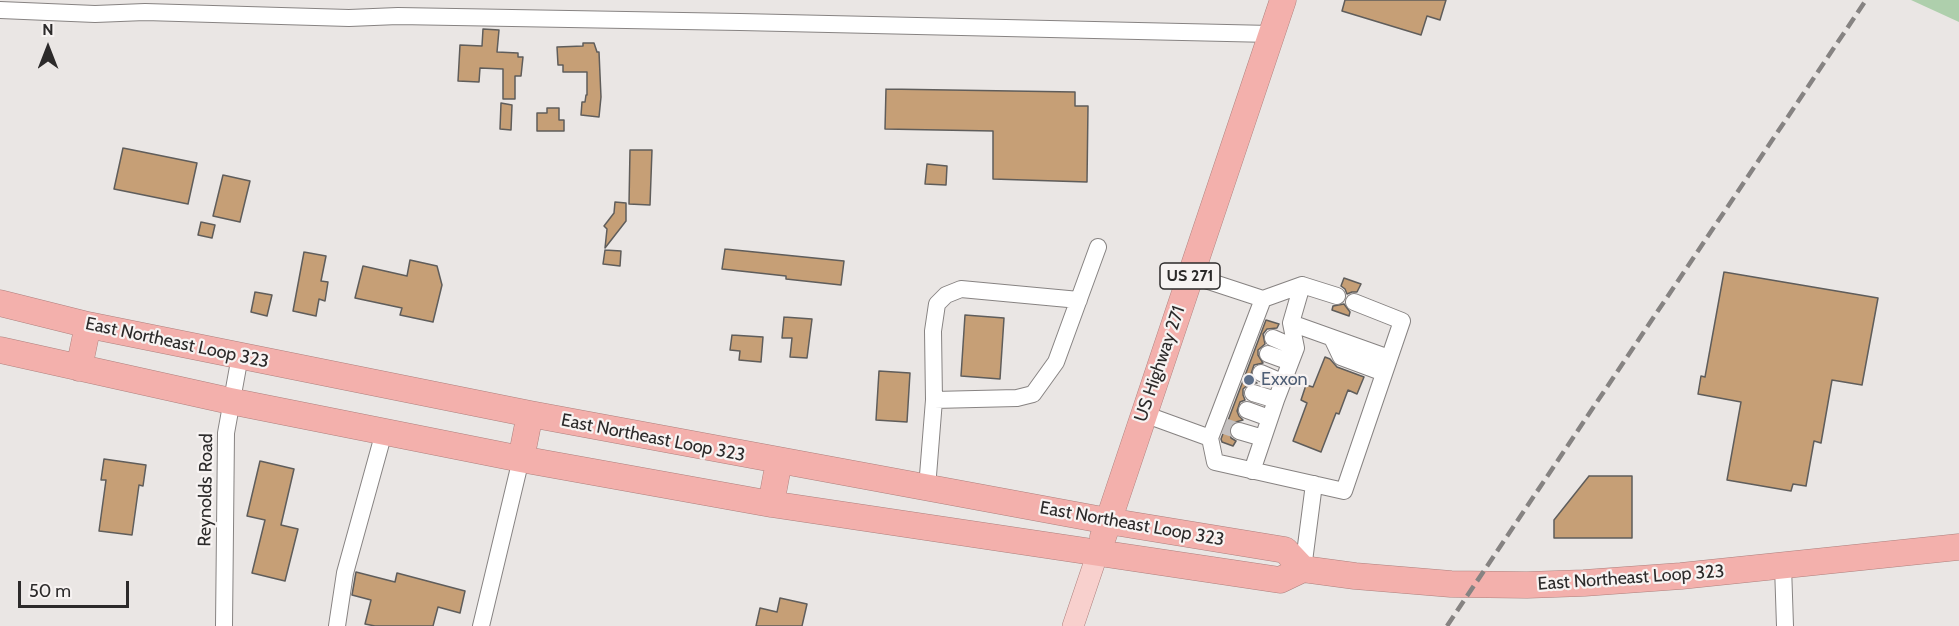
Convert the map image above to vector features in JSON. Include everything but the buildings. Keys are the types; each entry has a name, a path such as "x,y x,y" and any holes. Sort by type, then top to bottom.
{"highway":[{"name":"US Highway 271","path":"1098,552 1283,0"},
{"name":"East Northeast Loop 323","path":"0,303 88,325 530,414 1108,521 1285,550 1303,569"},
{"path":"79,368 88,325"},
{"name":"East Northeast Loop 323","path":"0,350 230,401 384,432 771,504 1280,580 1303,569 1428,582 1527,585 1648,579 1959,547"},
{"path":"521,459 530,414"},
{"path":"771,504 779,461"}],"main road":[{"name":"US Highway 271","path":"1073,626 1098,552"}],"street":[{"path":"0,10 94,14 145,12 349,18 398,16 1271,34"},
{"path":"934,400 1017,398 1033,394 1056,362 1098,247"},
{"path":"1190,275 1263,299 1302,285 1337,296"},
{"path":"1252,471 1293,355 1291,323 1302,285"},
{"path":"927,488 934,400 933,331 937,304 946,295 961,290 1079,300"},
{"path":"1263,299 1258,341 1234,406 1222,429 1215,462 1344,491 1402,321 1354,302"},
{"path":"1291,323 1332,338 1387,366"},
{"path":"1258,341 1293,355"},
{"name":"Reynolds Road","path":"224,626 225,450 230,401 240,356"},
{"path":"1248,368 1282,382"},
{"path":"1240,388 1276,400"},
{"path":"1234,406 1269,418"},
{"path":"1143,414 1263,438"},
{"path":"337,626 345,573 384,432"},
{"path":"481,626 521,459"},
{"path":"1303,569 1314,484"},
{"path":"1783,566 1785,626"}],"green space":[{"path":"1911,0 1959,0 1959,22"}],"tunnel":[{"path":"1224,426 1239,431"}],"railway":[{"path":"1447,626 1866,0"}],"place":[{"name":"Exxon","path":"1249,380"}]}
